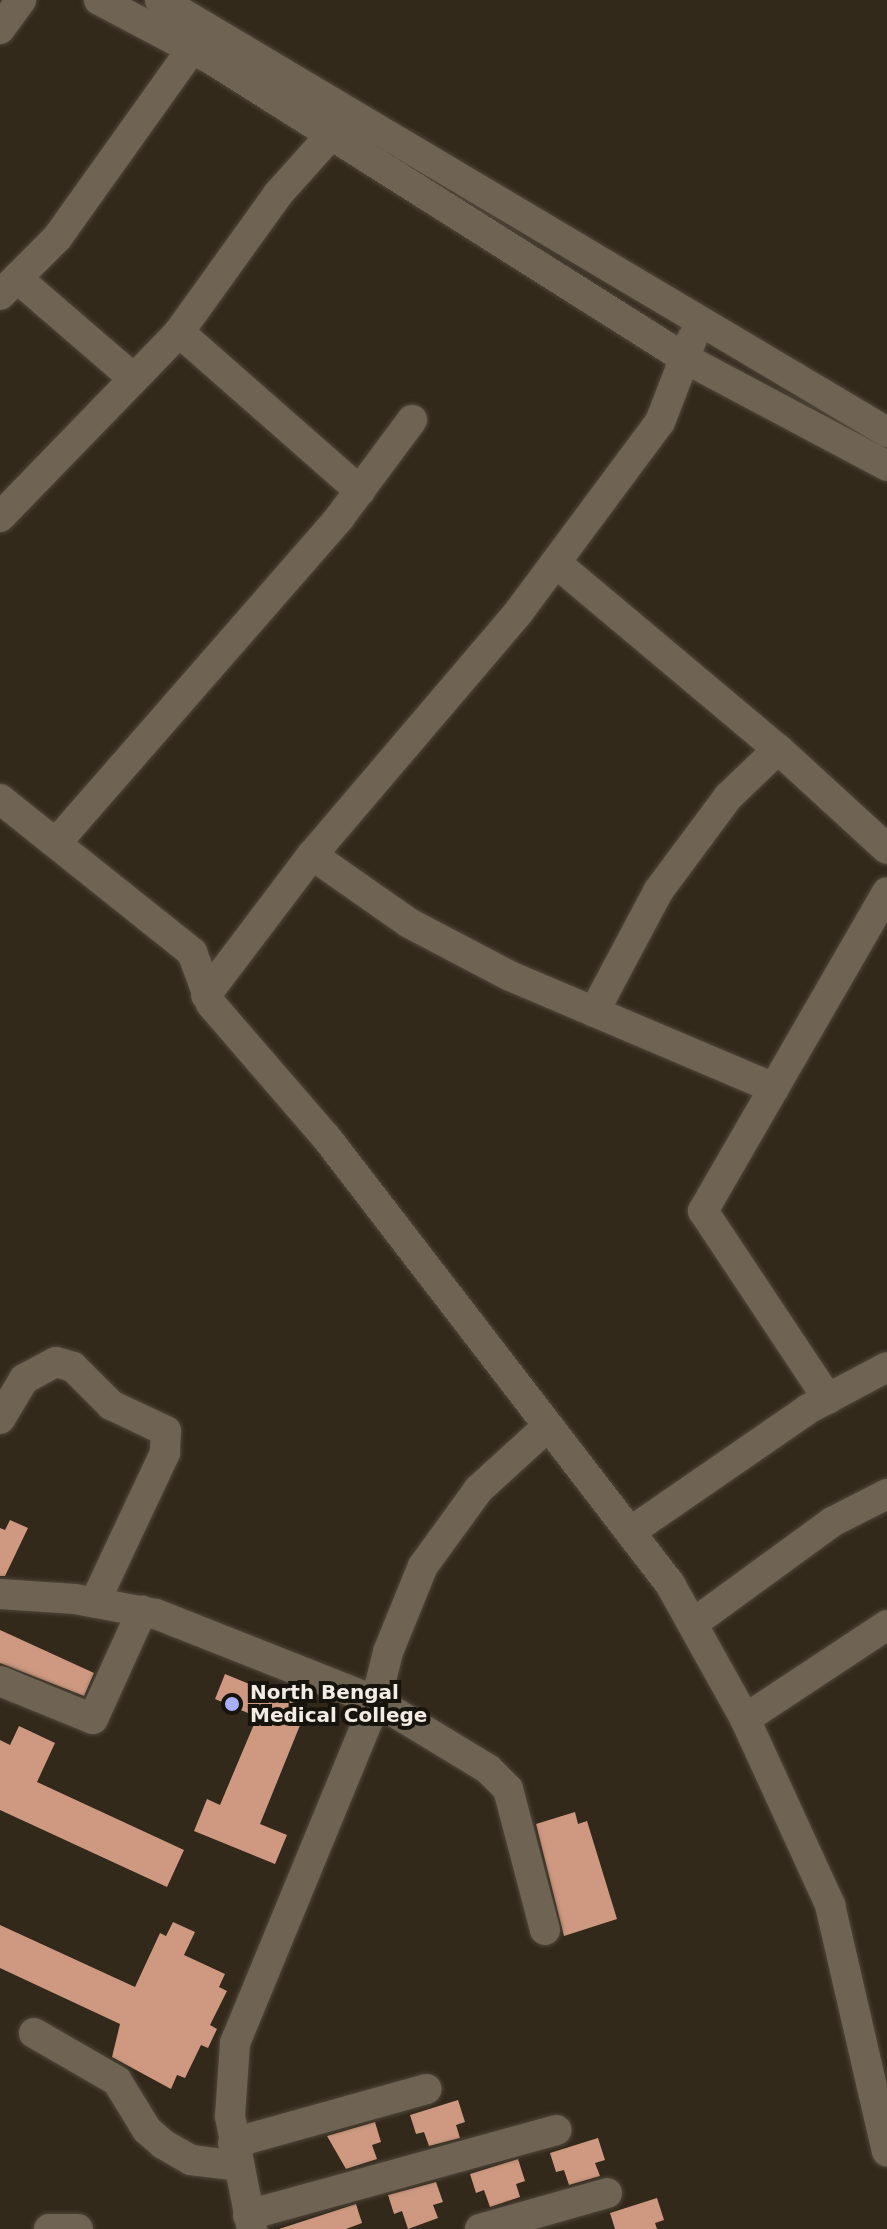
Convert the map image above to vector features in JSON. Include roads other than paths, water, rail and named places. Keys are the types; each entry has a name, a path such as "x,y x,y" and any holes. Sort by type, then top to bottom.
{"street":[{"path":"0,29 21,0"},
{"path":"99,0 192,49 686,359 887,466"},
{"path":"160,0 887,432"},
{"path":"133,378 8,287 57,238 192,49"},
{"path":"0,517 179,332 278,194 331,135"},
{"path":"206,995 312,855 556,563 660,422 686,359 697,317"},
{"path":"179,332 360,491"},
{"path":"56,843 360,491 412,420"},
{"path":"556,563 778,749 887,849"},
{"path":"594,1012 659,890 728,797 778,749"},
{"path":"0,799 186,945 196,959 206,995 326,1137 630,1532 695,1622 745,1719 830,1905 887,2152"},
{"path":"312,855 409,923 510,976 774,1088"},
{"path":"828,1399 703,1211 887,892"},
{"path":"0,1419 24,1379 56,1362 73,1367 111,1405 166,1431 165,1453 95,1602"},
{"path":"630,1532 828,1399 887,1367"},
{"path":"547,1427 479,1489 423,1566 388,1652 376,1701 243,2018 230,2089 236,2154 250,2222 556,2130"},
{"path":"695,1622 832,1522 887,1494"},
{"path":"0,1594 95,1602 142,1611 208,1630 376,1701 488,1769 508,1789 545,1930"},
{"path":"0,1681 93,1719 142,1611"},
{"path":"745,1719 882,1640"},
{"path":"34,2033 117,2081 147,2130 163,2144 191,2160 236,2154 427,2089"},
{"path":"480,2229 607,2193"},
{"path":"49,2229 78,2229"}],"place":[{"name":"North Bengal Medical College","path":"232,1704"}]}
